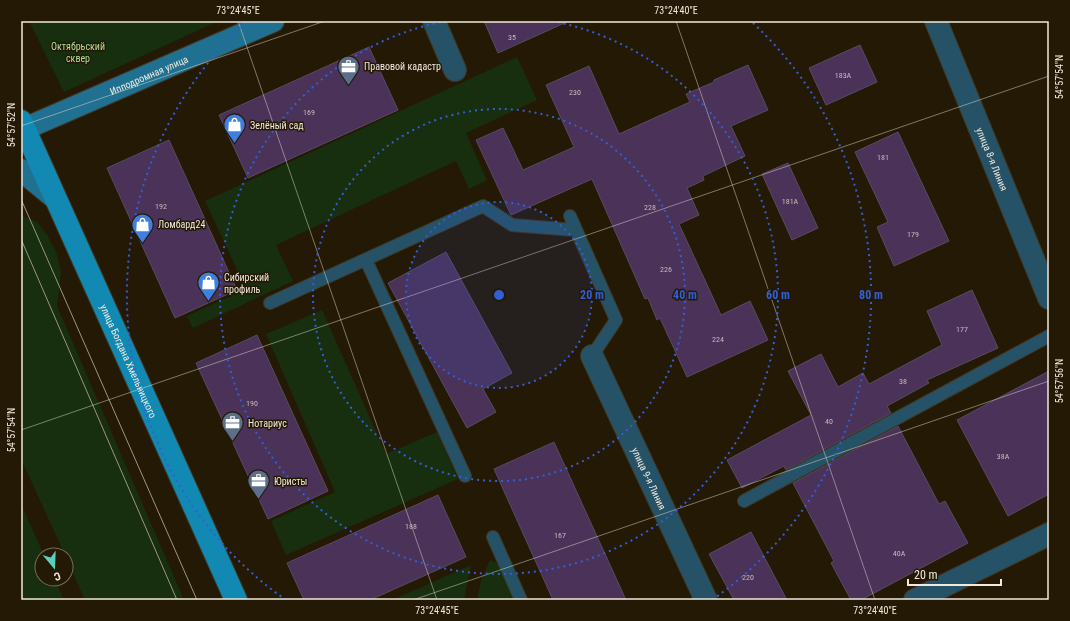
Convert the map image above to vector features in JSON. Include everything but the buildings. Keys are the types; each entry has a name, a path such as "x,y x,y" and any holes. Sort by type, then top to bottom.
{"main road":[{"name":"Ипподромная улица","path":"23,125 273,21"},
{"name":"улица Богдана Хмельницкого","path":"23,125 236,600"},
{"path":"21,170 55,198"}],"street":[{"path":"434,21 455,70"},
{"name":"улица 8-я Линия","path":"936,21 1049,298"},
{"name":"улица 9-я Линия","path":"592,356 706,600"},
{"path":"915,600 1049,534"}],"lane":[{"path":"270,303 483,206 512,225 575,230"},
{"path":"570,216 616,320 592,356"},
{"path":"366,260 465,476"},
{"path":"744,501 1049,336"},
{"path":"493,537 522,600"}],"green space":[{"name":"Октябрьский сквер","path":"29,21 218,21 64,92"},
{"path":"517,57 537,100 466,133 487,180 469,189 456,161 276,245 293,281 193,328 187,316 246,289 205,201"},
{"path":"21,215 37,222 47,235 57,254 61,272 57,306 184,600 85,600 74,576 74,547 61,547 21,459"},
{"path":"322,310 386,454 437,432 458,479 286,555 271,521 335,492 266,334"},
{"path":"21,504 40,547 34,547 34,587 58,587 64,600 21,600"},
{"path":"490,560 501,565 516,600 477,600 481,580"},
{"path":"471,565 464,600 392,600"}],"tram line":[{"path":"21,199 197,600"},
{"path":"21,239 177,600"}],"place":[{"name":"Правовой кадастр","path":"348,86"},
{"name":"Зелёный сад","path":"235,144"},
{"name":"Ломбард24","path":"142,244"},
{"name":"Сибирский профиль","path":"209,302"},
{"name":"Нотариус","path":"233,442"},
{"name":"Юристы","path":"259,500"}]}
